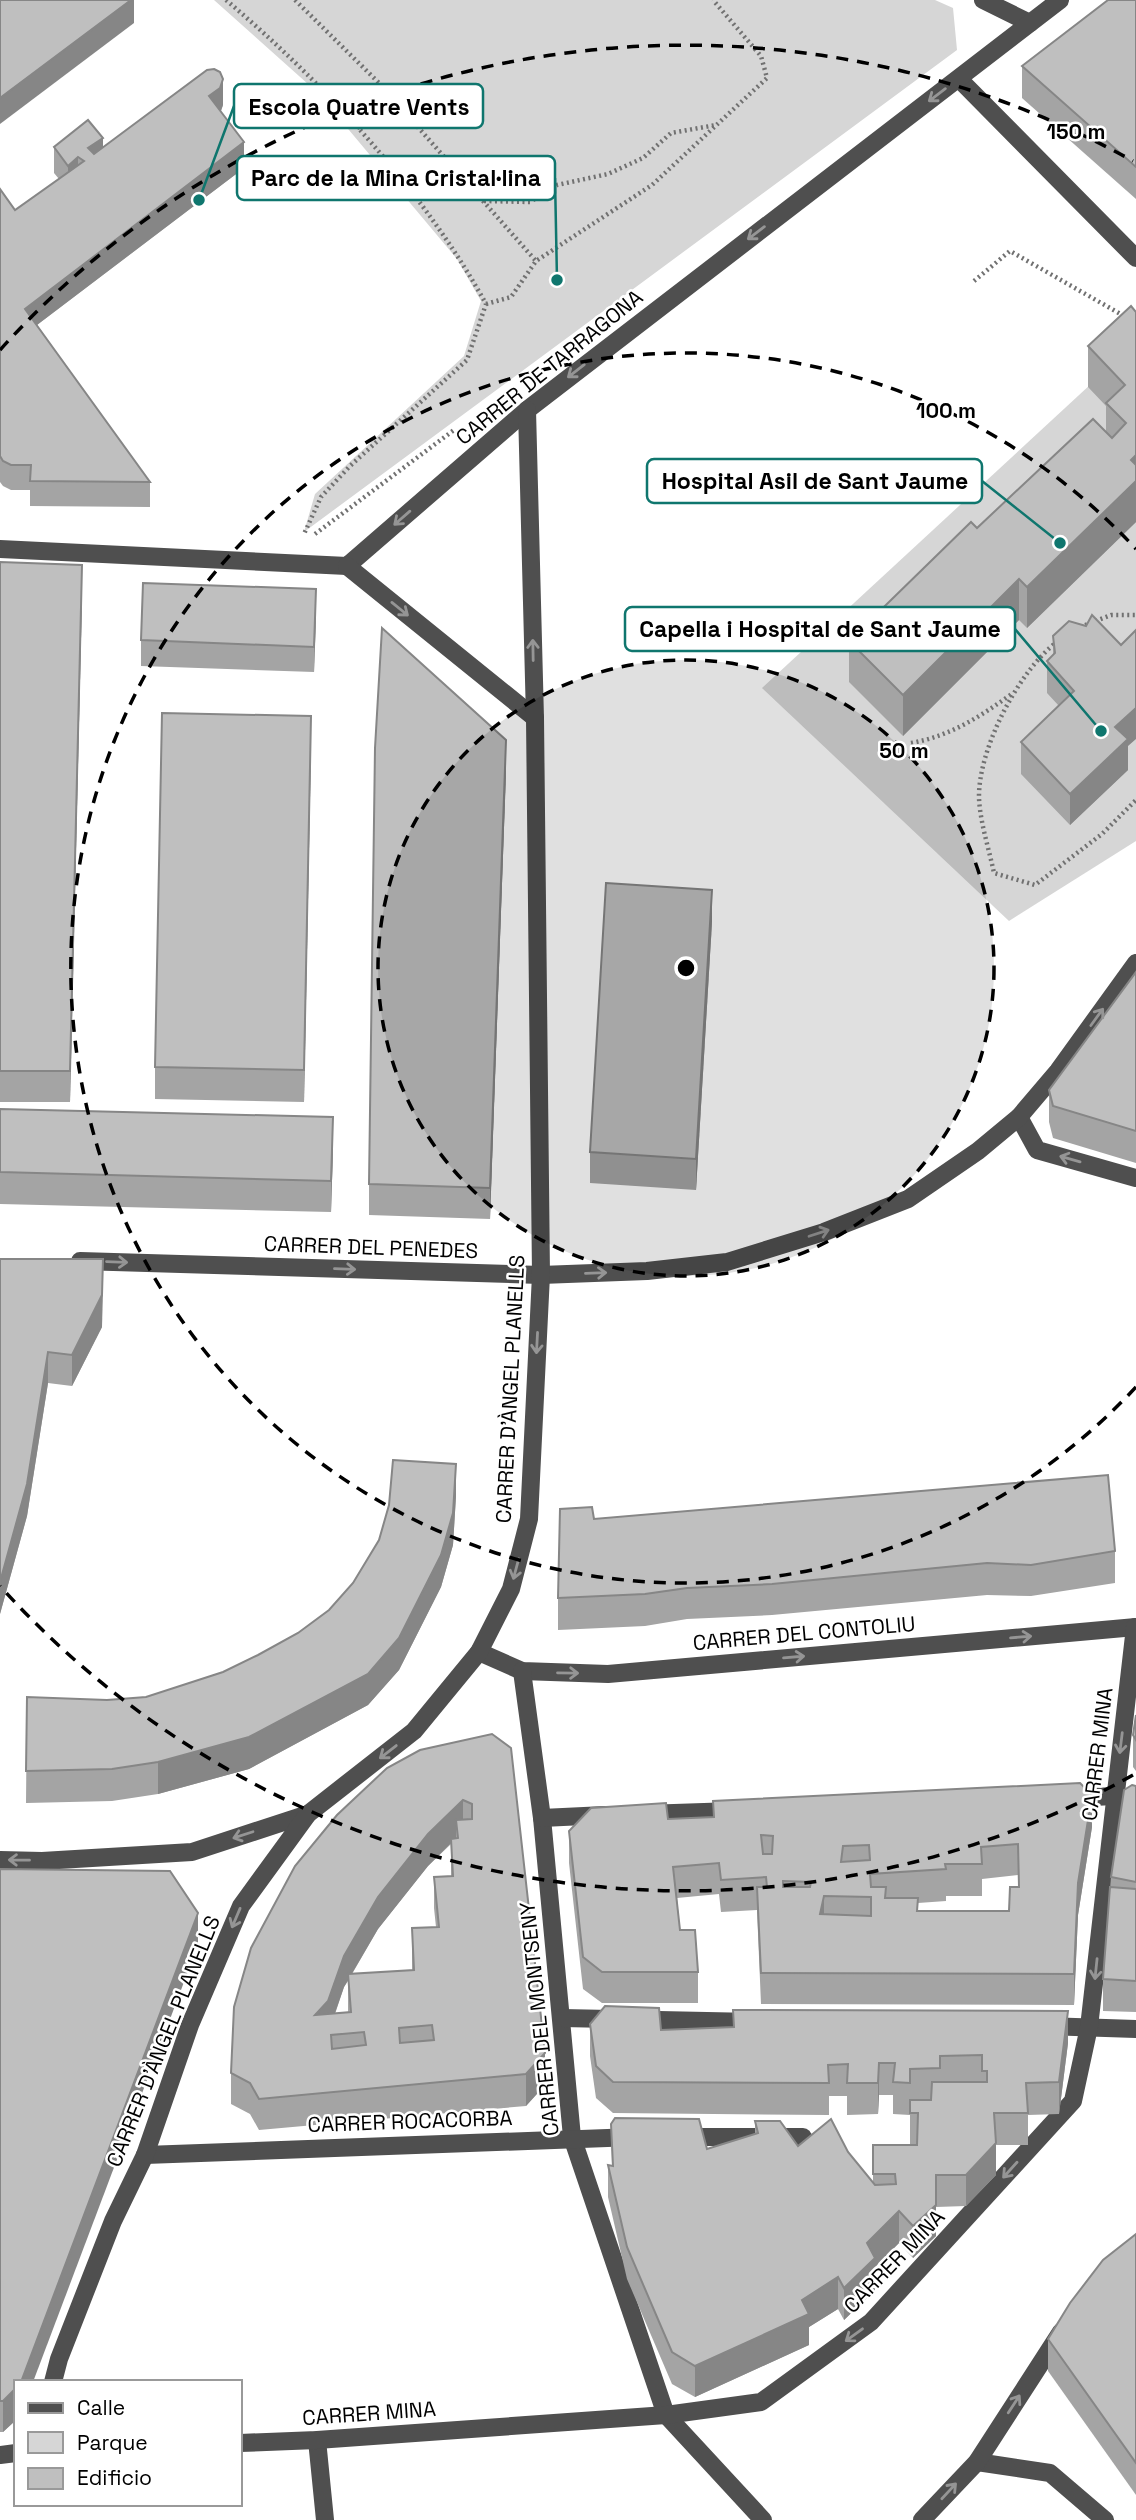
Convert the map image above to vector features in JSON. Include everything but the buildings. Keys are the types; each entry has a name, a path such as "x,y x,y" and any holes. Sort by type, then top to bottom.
{"street":[{"path":"983,0 1030,23"},
{"name":"CARRER DE TARRAGONA","path":"348,566 527,410 1060,0"},
{"path":"959,79 1136,258"},
{"name":"CARRER D'ÀNGEL PLANELLS","path":"54,2380 59,2358 113,2221 145,2155 191,2025 241,1906 308,1814 414,1731 479,1652 511,1590 529,1519 541,1275 535,718 527,410"},
{"path":"0,549 348,566 535,718"},
{"name":"CARRER DEL PENEDES","path":"55,1261 541,1275 647,1271 727,1262 824,1232 908,1199 978,1151 1019,1117 1058,1071 1136,963"},
{"path":"1019,1117 1037,1150 1136,1178"},
{"name":"CARRER DEL CONTOLIU","path":"479,1652 522,1671 608,1674 1135,1627"},
{"name":"CARRER MINA","path":"242,2443 317,2441 666,2414 761,2402 871,2322 1073,2101 1089,2027 1135,1627"},
{"name":"CARRER DEL MONTSENY","path":"522,1671 542,1818 572,2137 666,2414 763,2520"},
{"path":"1045,1799 1115,1797 1136,1801"},
{"path":"542,1818 752,1810"},
{"path":"0,1860 42,1861 192,1852 308,1814"},
{"path":"562,2018 772,2022"},
{"path":"1020,2026 1136,2029"},
{"name":"CARRER ROCACORBA","path":"145,2155 572,2137 803,2137"},
{"path":"922,2520 976,2462 1070,2319"},
{"path":"317,2441 325,2520"},
{"path":"976,2462 1050,2473 1105,2520"}],"path":[{"path":"226,0 357,129 436,225 464,263 486,304 467,360 321,497 303,535"},
{"path":"295,0 379,83 536,261"},
{"path":"486,304 510,297 536,261 652,185 767,78 761,56 713,0"},
{"path":"357,129 379,83"},
{"path":"484,201 530,202 557,185 608,174 643,158 671,133 717,125"},
{"path":"974,281 1010,251 1136,323"},
{"path":"1069,632 1111,615 1136,615"},
{"path":"1062,638 1046,650 1013,692 990,745 979,798 994,873 1035,885 1102,834 1136,800"},
{"path":"911,743 932,739 973,722 1013,692"}],"green space":[{"path":"214,0 935,0 953,8 957,50 304,532 315,494 464,356 481,301 457,259 318,93"},
{"path":"1131,347 1136,353 1136,841 1009,921 762,688"}],"place":[{"name":"Escola Quatre Vents","path":"199,200"},
{"name":"Parc de la Mina Cristal·lina","path":"557,280"},
{"name":"Hospital Asil de Sant Jaume","path":"1060,543"},
{"name":"Capella i Hospital de Sant Jaume","path":"1101,731"}]}
